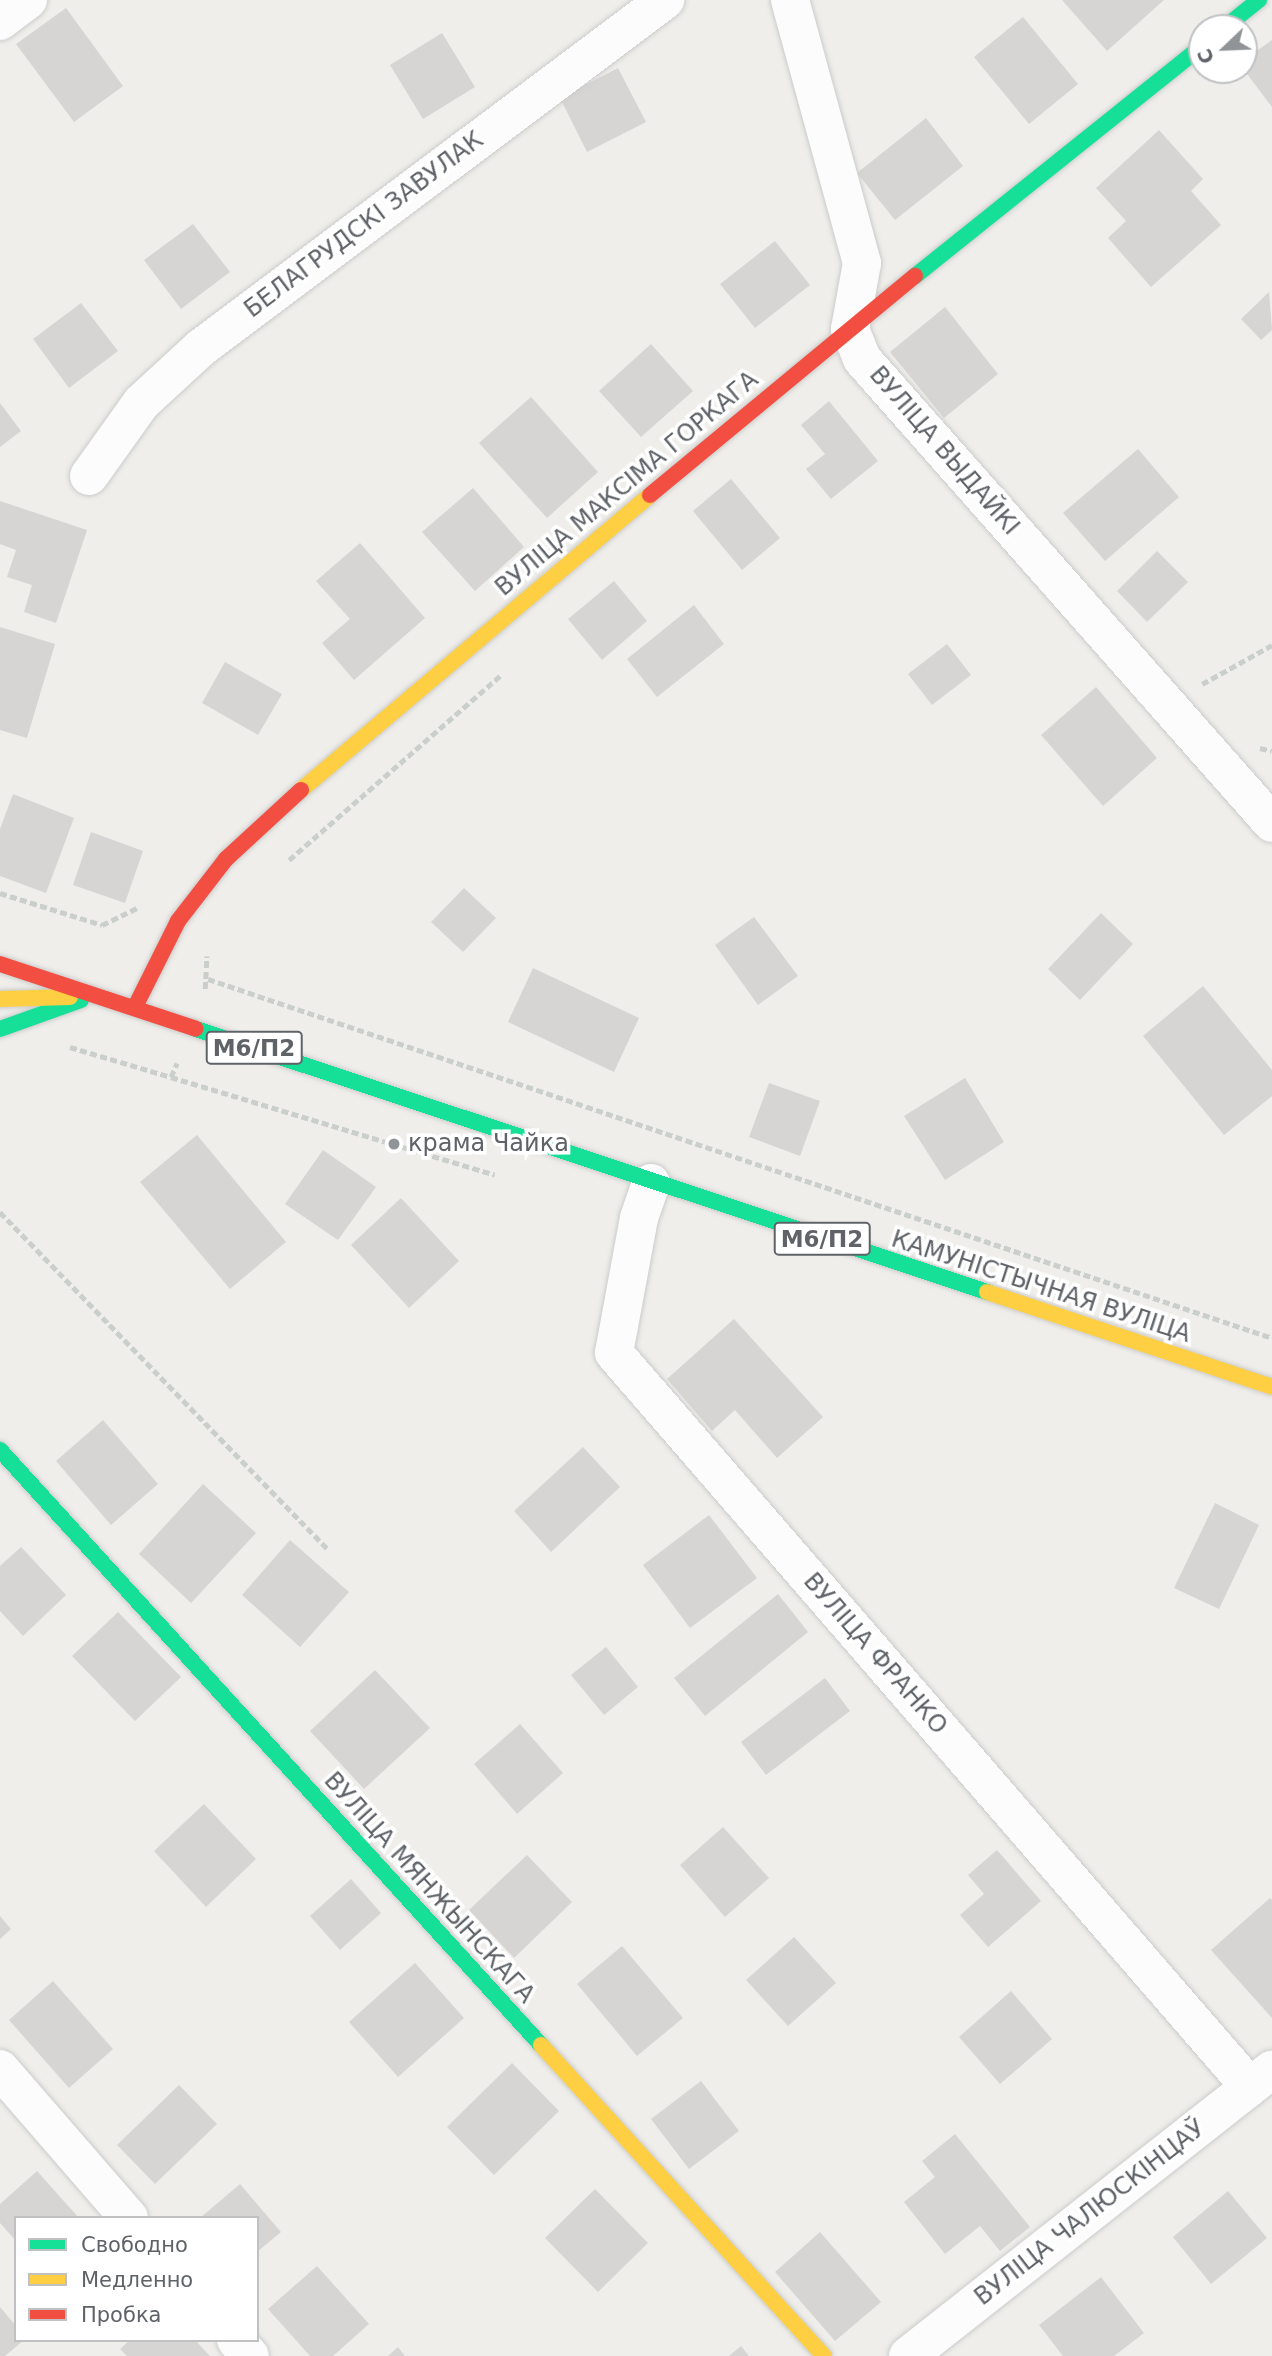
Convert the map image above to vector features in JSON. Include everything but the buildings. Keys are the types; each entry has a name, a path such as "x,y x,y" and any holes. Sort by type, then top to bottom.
{"street":[{"path":"0,21 28,0"},
{"name":"БЕЛАГРУДСКІ ЗАВУЛАК","path":"89,477 141,403 202,346 665,0"},
{"path":"790,0 862,263 850,328"},
{"path":"1242,14 1259,0"},
{"name":"ВУЛІЦА МАКСІМА ГОРКАГА","path":"135,1007 178,921 226,859 357,738 850,328 1188,57"},
{"name":"ВУЛІЦА ВЫДАЙКІ","path":"850,328 862,359 1272,823"},
{"name":"КАМУНІСТЫЧНАЯ ВУЛІЦА","path":"0,964 93,996 135,1007 651,1183 1272,1387"},
{"path":"0,1029 93,996"},
{"name":"М6/П2","path":"0,999 93,996"},
{"name":"ВУЛІЦА ФРАНКО","path":"651,1183 639,1218 614,1353 1261,2078"},
{"name":"ВУЛІЦА МЯНЖЫНСКАГА","path":"0,1450 824,2356"},
{"path":"0,2069 127,2216"},
{"name":"ВУЛІЦА ЧАЛЮСКІНЦАЎ","path":"908,2356 1261,2078"},
{"path":"238,2342 250,2356"}],"path":[{"path":"1166,704 1272,645"},
{"path":"208,979 1272,1338"},
{"path":"0,1212 329,1550"}],"traffic: fast":[{"path":"1242,14 1259,0"},
{"path":"915,276 1188,57"},
{"path":"0,1029 81,1000"},
{"path":"196,1029 987,1292"},
{"path":"0,1450 541,2045"}],"traffic: slow":[{"path":"301,790 650,495"},
{"path":"0,999 70,997"},
{"path":"987,1292 1272,1387"},
{"path":"541,2045 824,2356"}],"traffic: jam":[{"path":"650,495 915,276"},
{"path":"135,1007 178,921 226,859 301,790"},
{"path":"0,964 196,1029"}],"place":[{"name":"крама Чайка","path":"394,1144"}]}
